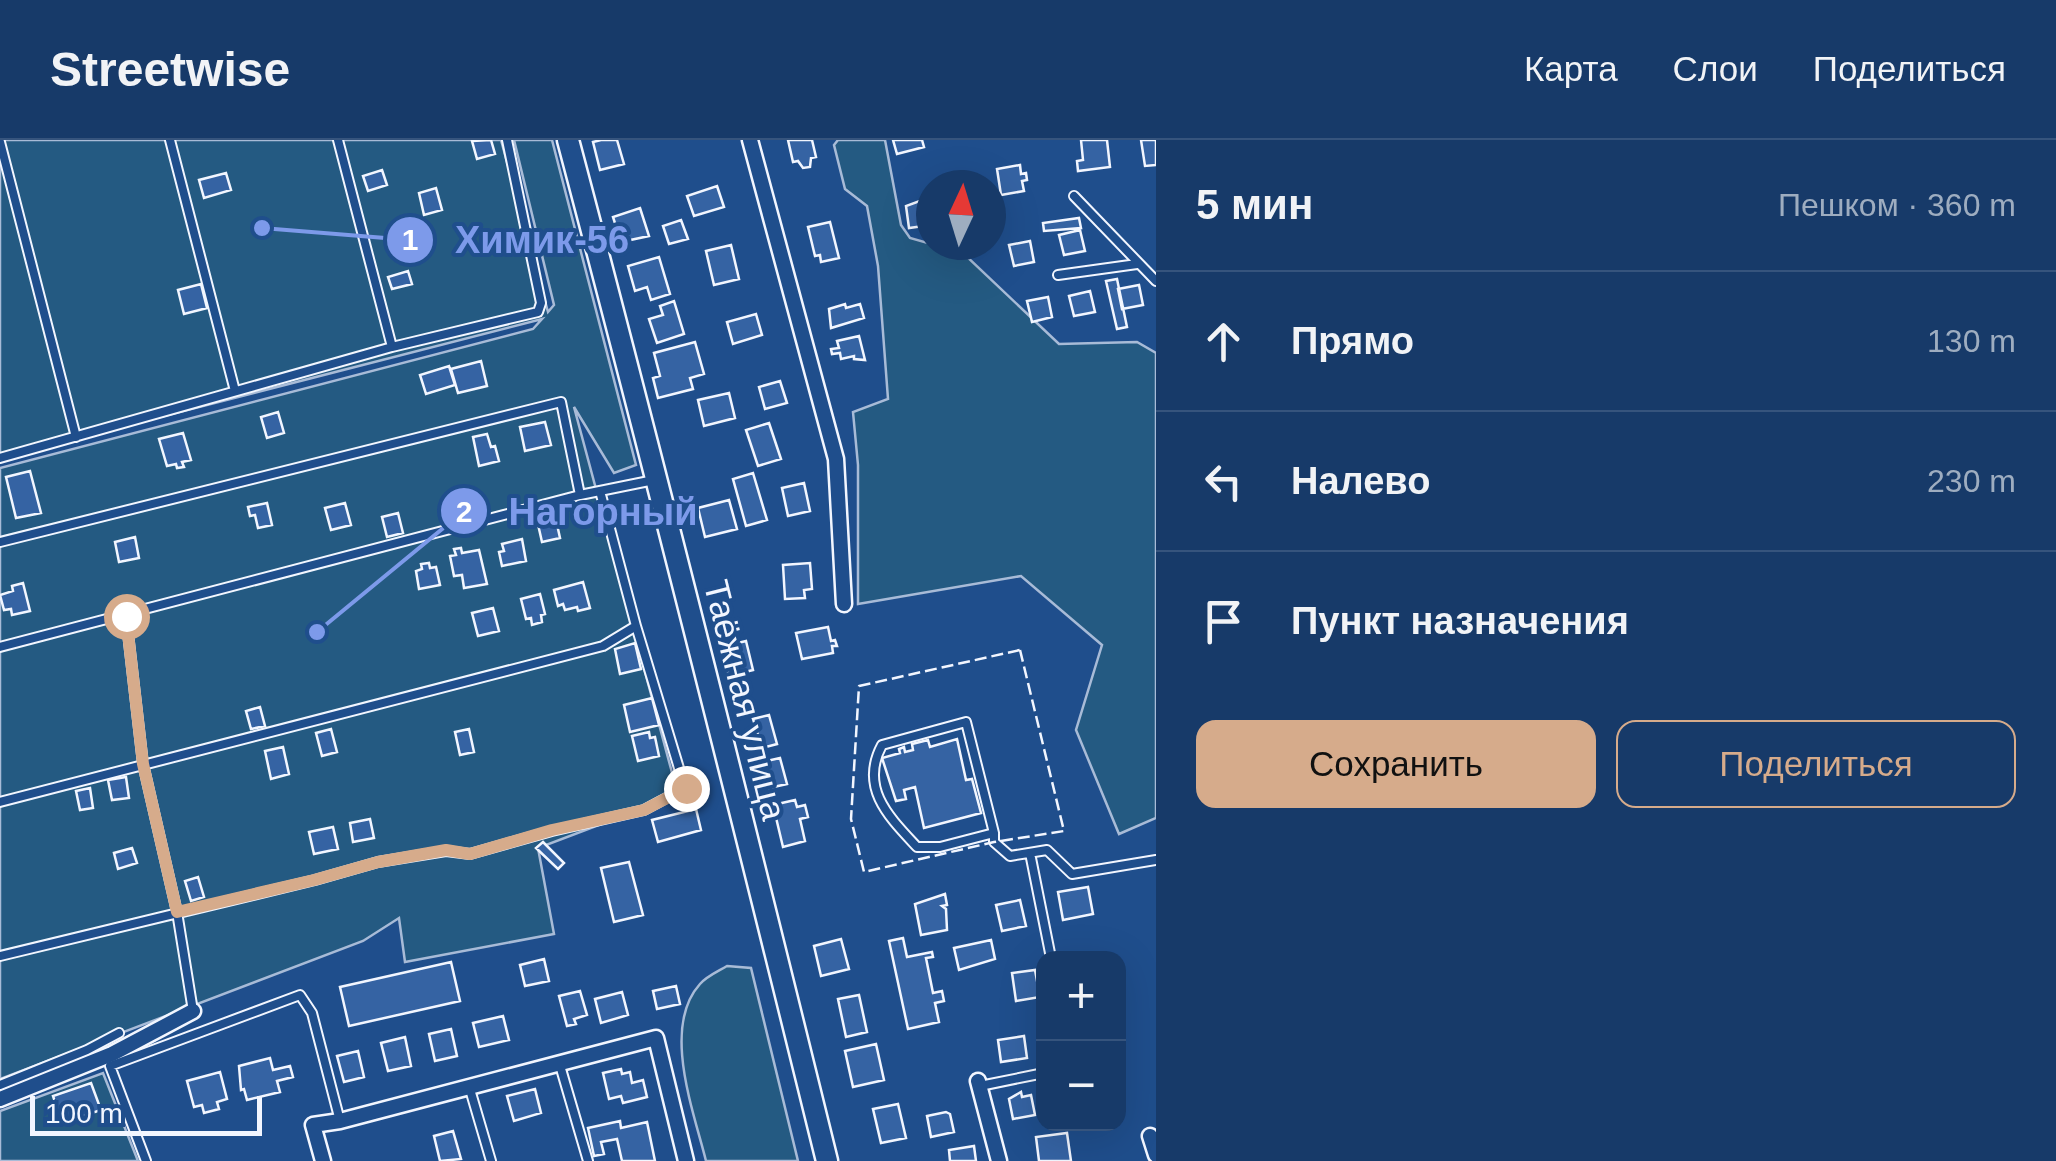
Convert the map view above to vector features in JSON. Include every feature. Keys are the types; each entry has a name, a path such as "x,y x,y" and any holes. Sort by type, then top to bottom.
{"street":[{"name":"Таёжная улица","path":"568,140 658,479 827,1161"},
{"path":"750,140 836,459 844,604"},
{"path":"0,1099 112,1054 194,1011"},
{"path":"323,1161 313,1125 656,1038 686,1161"},
{"path":"979,1083 999,1161"},
{"path":"1153,1136 1156,1155"}],"lane":[{"path":"170,140 235,391"},
{"path":"338,140 392,347"},
{"path":"0,458 392,347 538,312 541,303 506,140"},
{"path":"0,142 76,437"},
{"path":"1074,196 1156,281"},
{"path":"1058,275 1138,264"},
{"path":"0,542 561,402 580,495"},
{"path":"0,647 580,495 658,479"},
{"path":"0,956 378,862 446,850 470,854 552,830 644,810 686,788 600,491"},
{"path":"126,616 143,764 177,912 194,1011"},
{"path":"0,802 604,646 636,626"},
{"path":"994,833 940,847 917,847 884,812 876,790 873,762 882,745 966,722 994,833 994,842 1010,856 1047,850 1072,874 1156,860"},
{"path":"1030,853 1050,951"},
{"path":"146,1161 110,1066 300,996 312,1013 340,1121"},
{"path":"0,1085 88,1050 119,1032"},
{"path":"558,1062 588,1161"},
{"path":"979,1083 1036,1075"},
{"path":"469,1086 492,1161"}],"shaded area":[{"path":"0,140 501,140 548,312 554,305 514,140 552,140 636,465 614,473 574,407 678,795 538,848 554,934 405,962 399,918 363,941 0,1079 0,468 533,329 542,319 0,458"},
{"path":"838,140 885,140 901,225 916,240 916,260 970,260 1059,344 1137,342 1156,353 1156,818 1119,834 1076,730 1102,645 1021,576 858,604 858,465 853,412 888,399 878,266 867,206 845,189 834,145"},
{"path":"727,966 751,968 798,1161 706,1161 684,1070 683,1023 700,984"},
{"path":"103,1073 138,1161 0,1161 0,1111"}],"building":[{"path":"491,140 495,154 477,159 472,141"},
{"path":"617,140 624,164 600,170 593,142"},
{"path":"788,140 812,140 816,157 811,158 810,167 793,162"},
{"path":"893,140 922,140 924,147 897,154"},
{"path":"1081,140 1107,140 1110,167 1078,171 1077,161 1083,160"},
{"path":"1141,140 1156,140 1156,165 1145,166"},
{"path":"1020,165 1021,174 1026,173 1027,180 1022,181 1024,191 1006,194 1006,170 997,169"},
{"path":"382,170 387,185 368,191 363,176"},
{"path":"226,173 231,190 204,198 199,180"},
{"path":"717,186 724,207 694,216 687,196"},
{"path":"436,188 442,210 424,215 419,193"},
{"path":"916,202 916,227 909,228 906,206"},
{"path":"640,208 649,236 621,242 613,217"},
{"path":"1079,218 1081,228 1044,231 1043,223"},
{"path":"681,220 688,239 669,244 663,226"},
{"path":"830,222 839,258 821,262 820,255 815,256 808,227"},
{"path":"1080,230 1085,251 1064,255 1059,235"},
{"path":"1030,241 1034,262 1014,266 1009,245"},
{"path":"731,245 739,279 714,285 706,251"},
{"path":"659,257 670,294 651,300 647,287 635,291 628,266"},
{"path":"408,271 412,284 392,289 388,277"},
{"path":"1117,279 1127,327 1117,329 1106,281"},
{"path":"201,284 207,308 184,314 178,290"},
{"path":"1139,285 1143,305 1122,309 1118,289"},
{"path":"1090,291 1095,312 1074,316 1069,296"},
{"path":"1048,297 1052,317 1032,322 1027,301"},
{"path":"674,301 684,334 657,343 649,319 663,315 660,306"},
{"path":"845,304 846,308 860,304 864,318 831,328 829,309"},
{"path":"756,314 762,335 733,344 727,322"},
{"path":"859,336 865,360 854,356 841,359 840,353 832,354 831,349 839,348 837,341"},
{"path":"695,342 704,374 690,378 693,389 658,398 653,378 660,376 654,353"},
{"path":"481,361 487,386 458,393 451,369"},
{"path":"449,366 455,385 426,394 420,375"},
{"path":"780,381 787,403 765,409 759,387"},
{"path":"729,393 735,418 704,426 698,400"},
{"path":"278,412 284,433 267,438 261,417"},
{"path":"545,422 551,445 525,451 520,427"},
{"path":"769,423 781,459 758,466 746,430"},
{"path":"183,433 191,460 182,462 184,467 167,466 159,439"},
{"path":"487,434 499,461 479,466 473,437"},
{"path":"30,471 41,513 16,518 6,477"},
{"path":"753,473 767,520 746,526 733,479"},
{"path":"804,483 810,511 788,516 782,488"},
{"path":"729,500 737,529 705,537 698,508"},
{"path":"267,503 272,525 258,528 248,507"},
{"path":"345,503 351,525 331,530 325,508"},
{"path":"398,513 403,533 387,537 382,517"},
{"path":"555,515 560,538 542,542 537,520"},
{"path":"135,537 139,558 119,562 115,542"},
{"path":"522,539 526,561 502,566 502,544"},
{"path":"461,548 462,553 479,550 487,584 464,588 462,575 454,576 450,556 456,555 454,549"},
{"path":"429,563 430,568 436,567 440,585 419,589 416,571 422,569 421,564"},
{"path":"810,563 812,589 804,590 805,598 785,599 783,565"},
{"path":"583,582 590,608 578,611 577,607 565,610 563,604 558,606 554,590"},
{"path":"23,583 30,611 12,615 11,609 4,610 0,595"},
{"path":"540,594 545,614 541,615 542,622 532,625 531,618 526,619 521,599"},
{"path":"493,608 499,631 478,636 472,613"},
{"path":"828,627 831,641 835,640 837,646 832,646 833,653 802,659 796,633"},
{"path":"746,641 753,670 729,676 721,647"},
{"path":"635,643 641,669 620,674 615,649"},
{"path":"652,698 659,725 630,732 624,705"},
{"path":"260,707 265,726 251,729 246,711"},
{"path":"769,715 777,744 762,748 753,719"},
{"path":"331,729 337,752 322,756 316,733"},
{"path":"469,729 474,752 460,755 455,732"},
{"path":"649,732 650,738 655,737 659,756 638,761 632,736"},
{"path":"957,739 966,780 972,779 981,813 924,828 915,787 904,790 906,799 896,801 882,758 900,753 899,749 904,747 905,752 913,750 912,744 928,740 930,747"},
{"path":"283,747 289,774 271,779 265,751"},
{"path":"780,758 787,784 769,788 762,762"},
{"path":"126,777 129,798 112,800 108,780"},
{"path":"90,788 93,808 80,810 76,791"},
{"path":"795,800 797,807 805,805 808,817 800,819 805,841 783,847 773,805"},
{"path":"696,809 701,830 658,842 652,820"},
{"path":"370,819 374,838 353,842 350,823"},
{"path":"333,827 338,849 314,854 309,832"},
{"path":"543,842 564,863 558,869 536,848"},
{"path":"132,848 137,863 118,869 114,853"},
{"path":"629,862 643,915 614,922 601,868"},
{"path":"198,877 204,897 191,901 185,881"},
{"path":"1088,887 1093,914 1063,920 1058,892"},
{"path":"945,894 947,905 942,906 946,909 947,930 921,935 915,904"},
{"path":"1020,900 1026,926 1002,931 996,905"},
{"path":"903,938 907,957 932,952 933,957 926,958 933,993 942,991 944,1001 935,1003 939,1022 908,1029 889,941"},
{"path":"841,939 849,969 821,976 814,946"},
{"path":"991,940 995,959 959,970 954,948"},
{"path":"544,959 549,981 525,986 520,965"},
{"path":"451,962 460,1001 349,1026 340,987"},
{"path":"1035,970 1036,998 1016,1001 1012,973"},
{"path":"676,986 680,1004 657,1009 653,991"},
{"path":"580,991 587,1015 567,1026 559,996"},
{"path":"622,992 628,1015 601,1023 595,999"},
{"path":"859,995 867,1032 846,1037 838,999"},
{"path":"503,1016 509,1040 479,1047 473,1023"},
{"path":"451,1029 457,1056 435,1061 429,1034"},
{"path":"1024,1036 1027,1058 1001,1062 998,1040"},
{"path":"405,1037 411,1066 388,1071 381,1043"},
{"path":"876,1044 884,1080 853,1087 845,1051"},
{"path":"358,1051 364,1077 344,1082 337,1056"},
{"path":"270,1058 273,1070 290,1066 293,1077 277,1081 280,1092 247,1100 244,1089 241,1090 239,1066"},
{"path":"621,1069 622,1074 630,1072 632,1083 643,1080 647,1097 623,1103 621,1096 609,1099 603,1073"},
{"path":"220,1072 227,1099 217,1102 219,1109 204,1113 202,1105 194,1107 187,1081"},
{"path":"91,1083 101,1110 62,1123 53,1096"},
{"path":"535,1089 541,1113 514,1121 507,1096"},
{"path":"1021,1092 1022,1097 1031,1095 1035,1115 1013,1119 1009,1099"},
{"path":"898,1104 906,1138 881,1143 873,1109"},
{"path":"946,1112 954,1132 931,1137 927,1116"},
{"path":"620,1121 621,1128 647,1122 655,1161 622,1161 617,1139 601,1142 604,1154 594,1156 588,1128"},
{"path":"453,1131 461,1159 440,1161 434,1136"},
{"path":"1067,1133 1071,1161 1039,1161 1036,1137"},
{"path":"974,1146 976,1161 950,1161 949,1150"}],"fence":[{"path":"1020,650 1064,831 994,842 864,872 851,819 859,686 1020,650"}],"place":[{"name":"Химик-56","path":"262,228"},
{"name":"Нагорный","path":"317,632"}],"route":[{"path":"126,616 143,764 177,912 378,862 446,850 470,854 552,830 644,810 686,788"}]}
